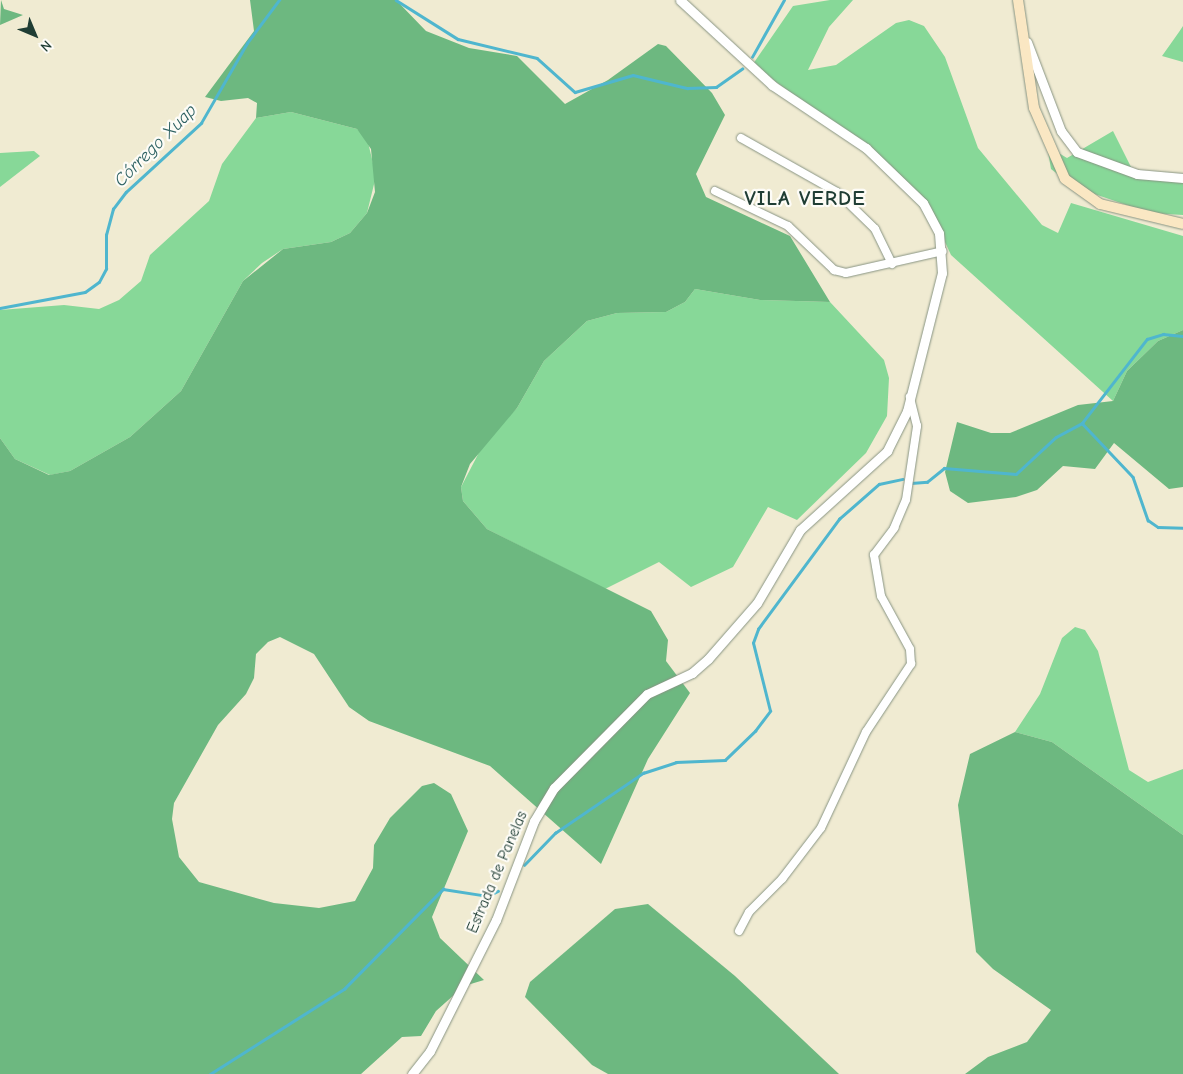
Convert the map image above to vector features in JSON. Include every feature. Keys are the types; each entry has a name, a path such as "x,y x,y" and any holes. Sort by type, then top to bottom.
{"main road":[{"path":"1018,0 1034,108 1065,179 1100,204 1183,224"}],"street":[{"path":"680,0 772,85 880,160 923,203 943,251 846,273 834,270 788,226 716,191"},
{"path":"1022,30 1061,131 1077,152 1137,174 1183,178"},
{"path":"741,138 837,192 875,229 892,264"},
{"name":"Estrada de Panelas","path":"412,1074 430,1051 496,920 534,821 554,788 646,694 692,673 733,633 762,596 800,530 887,451 898,433 910,397 942,273 943,251"},
{"path":"739,932 749,912 782,879 821,828 866,732 911,664 910,649 881,596 874,555 894,528 906,500 917,426 910,397"}],"green space":[{"path":"1,0 4,9 23,15 0,25"},
{"path":"250,0 396,0 426,31 469,48 517,56 565,104 608,80 658,44 666,46 712,93 725,115 696,174 706,197 790,236 830,302 760,300 695,289 685,302 666,312 617,313 587,321 544,361 517,408 470,464 461,487 463,501 487,529 651,611 668,640 666,661 690,693 648,759 601,864 490,766 369,721 349,707 314,654 280,637 268,642 256,654 254,678 246,694 218,725 174,803 172,819 179,857 199,882 274,903 319,908 355,901 373,868 374,845 390,818 422,786 434,783 451,794 468,831 432,917 440,938 484,980 464,986 436,1011 421,1036 402,1037 361,1074 0,1074 0,438 15,459 49,475 70,471 130,437 181,391 243,281 283,249 331,242 350,233 367,213 375,192 371,149 357,129 291,112 256,118 257,103 248,98 221,101 205,97 254,31"},
{"path":"830,0 853,0 829,27 808,70 836,65 896,23 909,20 924,26 945,57 978,148 1042,225 1058,233 1071,203 1183,236 1183,330 1158,341 1127,371 1113,401 951,255 932,214 867,144 807,106 753,64 793,6"},
{"path":"1183,26 1183,62 1162,56 1179,32"},
{"path":"291,112 357,129 367,138 376,176 367,213 350,233 331,242 283,249 262,263 243,281 181,391 130,437 70,471 50,475 15,459 0,438 0,310 64,305 99,309 119,300 141,281 150,255 209,201 222,164 256,118"},
{"path":"1113,131 1134,173 1183,178 1183,215 1150,213 1074,187 1051,169 1047,146 1067,158"},
{"path":"34,151 40,156 0,187 0,153"},
{"path":"695,289 760,300 830,302 884,360 889,378 887,416 866,453 797,520 768,507 733,567 691,587 659,562 605,589 487,529 463,501 461,487 485,441 517,408 544,361 587,321 617,313 666,312 685,302"},
{"path":"1183,330 1183,487 1169,489 1114,443 1095,469 1063,466 1037,490 1016,497 968,503 950,491 945,472 957,422 991,433 1010,433 1078,405 1113,401 1127,371 1158,341"},
{"path":"1075,627 1085,630 1098,651 1129,770 1148,782 1183,769 1183,835 1052,742 1015,732 1040,694 1062,638"},
{"path":"1015,732 1052,742 1183,835 1183,1074 965,1074 988,1057 1027,1042 1051,1010 993,969 976,952 958,805 970,754"},
{"path":"648,904 735,976 839,1074 608,1074 592,1065 525,997 530,982 615,909"}],"waterway":[{"name":"Córrego Xuap","path":"0,308 85,292 99,282 106,269 106,235 113,209 126,192 201,123 247,43 279,0"},
{"name":"Córrego Xuap","path":"396,0 458,39 537,58 575,92 633,75 687,88 716,87 742,69"},
{"name":"Córrego Xuap","path":"752,57 784,0"},
{"path":"911,483 927,482 944,468 1016,474 1056,437 1082,423 1147,339 1163,334 1183,336"},
{"path":"1082,423 1133,477 1148,520 1158,527 1183,528"},
{"path":"524,865 555,833 643,773 676,762 725,760 755,731 770,711 753,643 758,629 839,519 879,484 902,479"},
{"path":"210,1074 344,989 443,889 488,896 498,891"}],"district":[{"name":"VILA VERDE","path":"805,198"}]}
